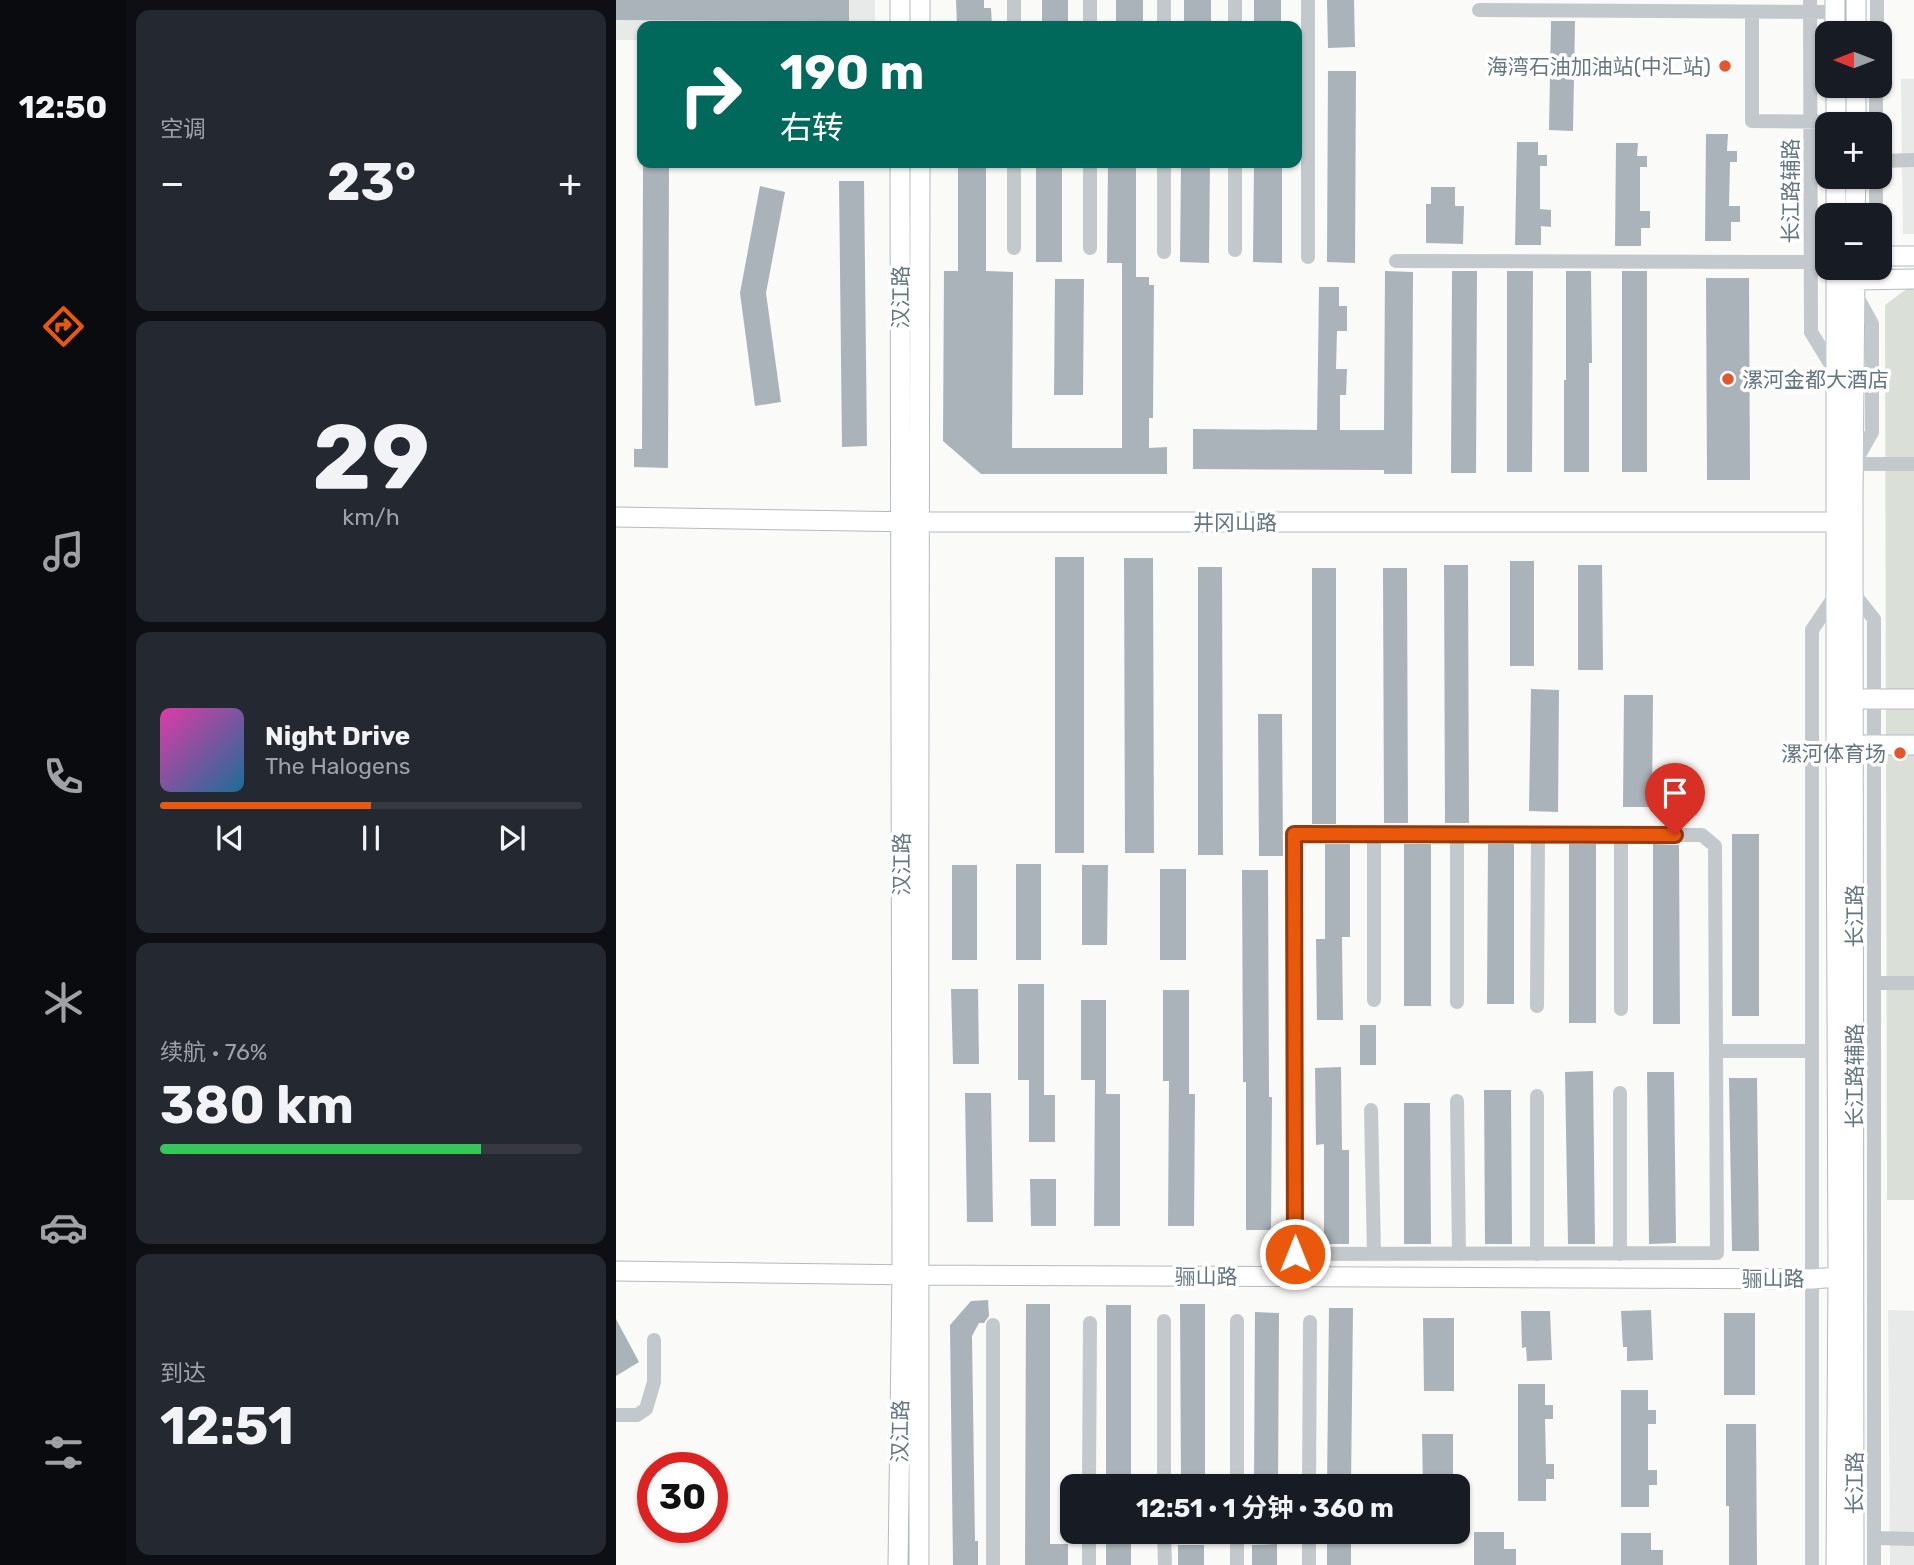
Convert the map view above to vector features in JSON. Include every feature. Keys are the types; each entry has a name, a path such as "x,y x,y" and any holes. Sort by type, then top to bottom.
{"street":[{"path":"900,0 900,21"},
{"path":"920,0 920,21"},
{"path":"1014,0 1014,21"},
{"path":"1090,0 1090,21"},
{"path":"1164,0 1164,21"},
{"path":"1235,0 1235,21"},
{"path":"1308,0 1302,64 1308,257"},
{"path":"1856,0 1856,21"},
{"path":"1877,0 1877,21"},
{"name":"长江路辅路","path":"1810,6 1811,332 1837,374"},
{"path":"1479,10 1752,12 1835,6"},
{"path":"1752,12 1752,121 1815,122"},
{"path":"1892,161 1914,160"},
{"name":"汉江路","path":"900,168 908,522 911,1275 919,1565"},
{"name":"汉江路","path":"908,522 920,168"},
{"path":"1014,168 1014,248"},
{"path":"1090,168 1090,248"},
{"path":"1164,168 1164,252"},
{"path":"1235,168 1235,250"},
{"path":"1892,256 1914,256"},
{"path":"1396,261 1811,262"},
{"path":"1892,279 1914,279"},
{"name":"长江路","path":"1837,280 1837,374 1845,522 1854,1565"},
{"name":"长江路","path":"1845,522 1854,464 1855,280"},
{"path":"1854,464 1914,464"},
{"name":"井冈山路","path":"616,517 908,522 1845,522"},
{"name":"长江路辅路","path":"1812,1565 1812,630 1845,595 1874,619 1874,1565"},
{"name":"长江路","path":"1836,1565 1845,745 1854,699 1845,595"},
{"path":"1854,699 1914,699"},
{"path":"1845,745 1914,745"},
{"path":"1294,834 1621,834 1702,835 1715,846 1717,1253 1295,1254 1294,834"},
{"path":"1621,834 1621,1009"},
{"path":"1374,835 1374,1000"},
{"path":"1457,835 1457,1002"},
{"path":"1536,1006 1538,835"},
{"path":"1875,983 1914,983"},
{"path":"1716,1051 1812,1051"},
{"path":"1620,1093 1620,1254"},
{"path":"1536,1096 1536,1254"},
{"path":"1457,1101 1459,1254"},
{"path":"1371,1110 1374,1254"},
{"name":"骊山路","path":"616,1271 911,1275 1838,1277"},
{"name":"汉江路","path":"898,1565 911,1275"},
{"path":"1164,1321 1164,1474"},
{"path":"1237,1321 1237,1474"},
{"path":"1309,1474 1310,1322"},
{"path":"1089,1474 1090,1323"},
{"path":"993,1325 993,1565"},
{"path":"616,1415 636,1415 646,1409 653,1382 654,1340"},
{"path":"1874,1538 1914,1539"},
{"path":"1089,1544 1089,1565"},
{"path":"1164,1544 1164,1565"},
{"path":"1237,1544 1237,1565"},
{"path":"1309,1544 1309,1565"}],"shaded area":[{"path":"616,0 875,0 875,21 637,21 637,40 616,40"},
{"path":"1901,79 1914,79 1914,234 1903,234"},
{"name":"漯河体育场","path":"1908,288 1914,288 1914,1200 1887,1200 1885,305"},
{"path":"1888,1310 1914,1311 1914,1565 1890,1565"}],"building":[{"path":"616,0 849,0 849,21 616,20"},
{"path":"956,0 984,0 984,8 991,8 992,21 957,21"},
{"path":"1042,0 1068,0 1068,21 1042,21"},
{"path":"1116,0 1143,0 1143,21 1116,21"},
{"path":"1184,0 1211,0 1211,21 1184,21"},
{"path":"1254,0 1281,0 1281,21 1254,21"},
{"path":"1327,0 1354,0 1355,47 1328,48"},
{"path":"1551,21 1575,21 1573,131 1549,130"},
{"path":"1328,71 1356,71 1355,263 1327,262"},
{"path":"1706,134 1728,134 1727,151 1737,151 1737,162 1730,162 1729,206 1740,206 1740,222 1731,222 1731,241 1705,241"},
{"path":"1517,142 1538,142 1538,155 1547,155 1547,166 1540,166 1540,209 1551,210 1551,227 1541,226 1541,245 1515,245"},
{"path":"1616,143 1638,143 1637,156 1647,156 1647,167 1640,167 1640,211 1650,211 1650,228 1641,228 1641,246 1615,246"},
{"path":"643,168 669,168 668,468 634,467 634,449 642,449"},
{"path":"958,168 986,168 986,271 1013,272 1012,448 1122,448 1122,263 1107,263 1108,168 1136,168 1136,277 1149,277 1149,285 1154,285 1153,418 1149,418 1149,448 1167,447 1167,474 981,474 943,441 944,271 958,271"},
{"path":"1036,168 1062,168 1062,262 1036,262"},
{"path":"1181,168 1210,168 1209,263 1180,262"},
{"path":"1254,168 1282,168 1282,263 1253,262"},
{"path":"839,181 864,181 867,446 842,447"},
{"path":"760,186 785,192 766,293 781,402 755,406 740,293"},
{"path":"1431,187 1455,187 1455,206 1464,206 1463,244 1426,243 1426,204 1431,204"},
{"path":"1385,271 1413,272 1412,474 1384,474 1384,470 1193,469 1193,429 1317,430 1319,287 1339,287 1339,306 1347,306 1347,331 1337,331 1336,369 1347,369 1346,395 1340,395 1340,430 1384,430"},
{"path":"1452,271 1477,271 1476,473 1451,473"},
{"path":"1507,271 1533,271 1532,472 1507,472"},
{"path":"1566,271 1591,271 1589,472 1564,472"},
{"path":"1622,271 1647,271 1647,472 1622,472"},
{"name":"漯河金都大酒店","path":"1706,278 1749,278 1750,480 1707,480"},
{"path":"1055,279 1084,279 1083,395 1054,395"},
{"path":"1055,557 1084,557 1084,853 1055,853"},
{"path":"1124,558 1153,558 1154,853 1125,853"},
{"path":"1510,561 1534,561 1534,666 1510,666"},
{"path":"1444,565 1468,565 1469,823 1445,823"},
{"path":"1578,565 1602,565 1603,670 1578,670"},
{"path":"1198,567 1222,567 1223,855 1198,855"},
{"path":"1312,568 1336,568 1336,824 1312,824"},
{"path":"1383,568 1407,568 1408,823 1384,823"},
{"path":"1531,689 1559,690 1558,812 1529,811"},
{"path":"1624,695 1653,695 1652,807 1623,807"},
{"path":"1258,714 1282,714 1283,856 1259,856"},
{"path":"1732,834 1759,834 1759,1016 1732,1016"},
{"path":"1325,844 1350,844 1350,937 1342,937 1343,1020 1317,1020 1316,939 1325,939"},
{"path":"1404,844 1431,844 1431,1006 1404,1006"},
{"path":"1488,844 1514,844 1514,1004 1487,1004"},
{"path":"1569,844 1596,844 1596,1023 1569,1023"},
{"path":"1653,844 1679,845 1680,1024 1653,1024"},
{"path":"1016,864 1041,864 1041,960 1016,960"},
{"path":"952,865 977,865 977,960 952,960"},
{"path":"1082,865 1108,865 1107,945 1082,945"},
{"path":"1160,869 1186,869 1186,960 1160,960"},
{"path":"1242,870 1268,870 1269,1097 1272,1097 1271,1230 1246,1230"},
{"path":"1018,984 1044,984 1044,1095 1055,1095 1055,1142 1029,1142 1029,1080 1018,1080"},
{"path":"951,989 978,989 979,1064 953,1064"},
{"path":"1163,990 1189,990 1189,1094 1195,1094 1194,1226 1168,1226 1169,1081 1163,1081"},
{"path":"1081,1000 1106,1000 1106,1094 1120,1094 1120,1226 1094,1226 1095,1080 1081,1080"},
{"path":"1360,1025 1376,1025 1376,1065 1360,1065"},
{"path":"1341,1067 1342,1150 1349,1150 1349,1244 1324,1244 1324,1144 1316,1145 1315,1068"},
{"path":"1593,1071 1595,1244 1568,1244 1565,1072"},
{"path":"1647,1072 1674,1072 1676,1243 1649,1244"},
{"path":"1729,1078 1757,1078 1759,1251 1732,1251"},
{"path":"1484,1090 1511,1090 1512,1244 1485,1244"},
{"path":"965,1093 991,1093 993,1222 967,1222"},
{"path":"1404,1103 1430,1103 1431,1244 1404,1244"},
{"path":"1030,1179 1056,1179 1056,1226 1031,1226"},
{"path":"988,1300 989,1316 984,1323 979,1323 972,1336 975,1541 978,1541 978,1565 953,1565 950,1325 971,1301"},
{"path":"1026,1304 1050,1304 1050,1544 1068,1544 1068,1565 1025,1565"},
{"path":"1180,1304 1205,1304 1205,1474 1181,1474"},
{"path":"1106,1305 1131,1305 1131,1474 1106,1474"},
{"path":"1329,1308 1353,1308 1351,1474 1327,1474"},
{"path":"1651,1310 1653,1360 1627,1361 1627,1347 1623,1347 1621,1311"},
{"path":"1521,1311 1550,1311 1552,1360 1527,1361 1526,1347 1522,1348"},
{"path":"1255,1312 1279,1313 1278,1474 1254,1474"},
{"path":"1724,1313 1755,1313 1755,1395 1724,1395"},
{"path":"1423,1318 1454,1318 1454,1391 1424,1391"},
{"path":"616,1319 639,1362 616,1376"},
{"path":"1518,1384 1545,1384 1545,1405 1553,1405 1553,1419 1545,1419 1546,1464 1554,1464 1554,1479 1546,1479 1546,1501 1518,1501"},
{"path":"1621,1390 1648,1390 1648,1410 1656,1410 1656,1424 1648,1424 1648,1470 1657,1470 1657,1485 1649,1485 1649,1507 1621,1507"},
{"path":"1726,1424 1756,1424 1757,1565 1729,1565"},
{"path":"1422,1434 1453,1434 1453,1474 1423,1474"},
{"path":"1474,1532 1504,1532 1504,1549 1516,1549 1516,1565 1474,1565"},
{"path":"1621,1533 1651,1533 1651,1550 1663,1550 1663,1565 1621,1565"},
{"path":"1106,1544 1131,1544 1131,1565 1106,1565"},
{"path":"1277,1544 1277,1565 1252,1565 1252,1545"},
{"path":"1327,1544 1351,1544 1351,1565 1327,1565"},
{"path":"1178,1545 1204,1545 1204,1565 1178,1565"}],"place":[{"name":"海湾石油加油站(中汇站)","path":"1725,66"},
{"name":"漯河金都大酒店","path":"1728,379"},
{"name":"漯河体育场","path":"1900,753"}],"route":[{"path":"1295,1254 1294,834 1675,835"}]}
